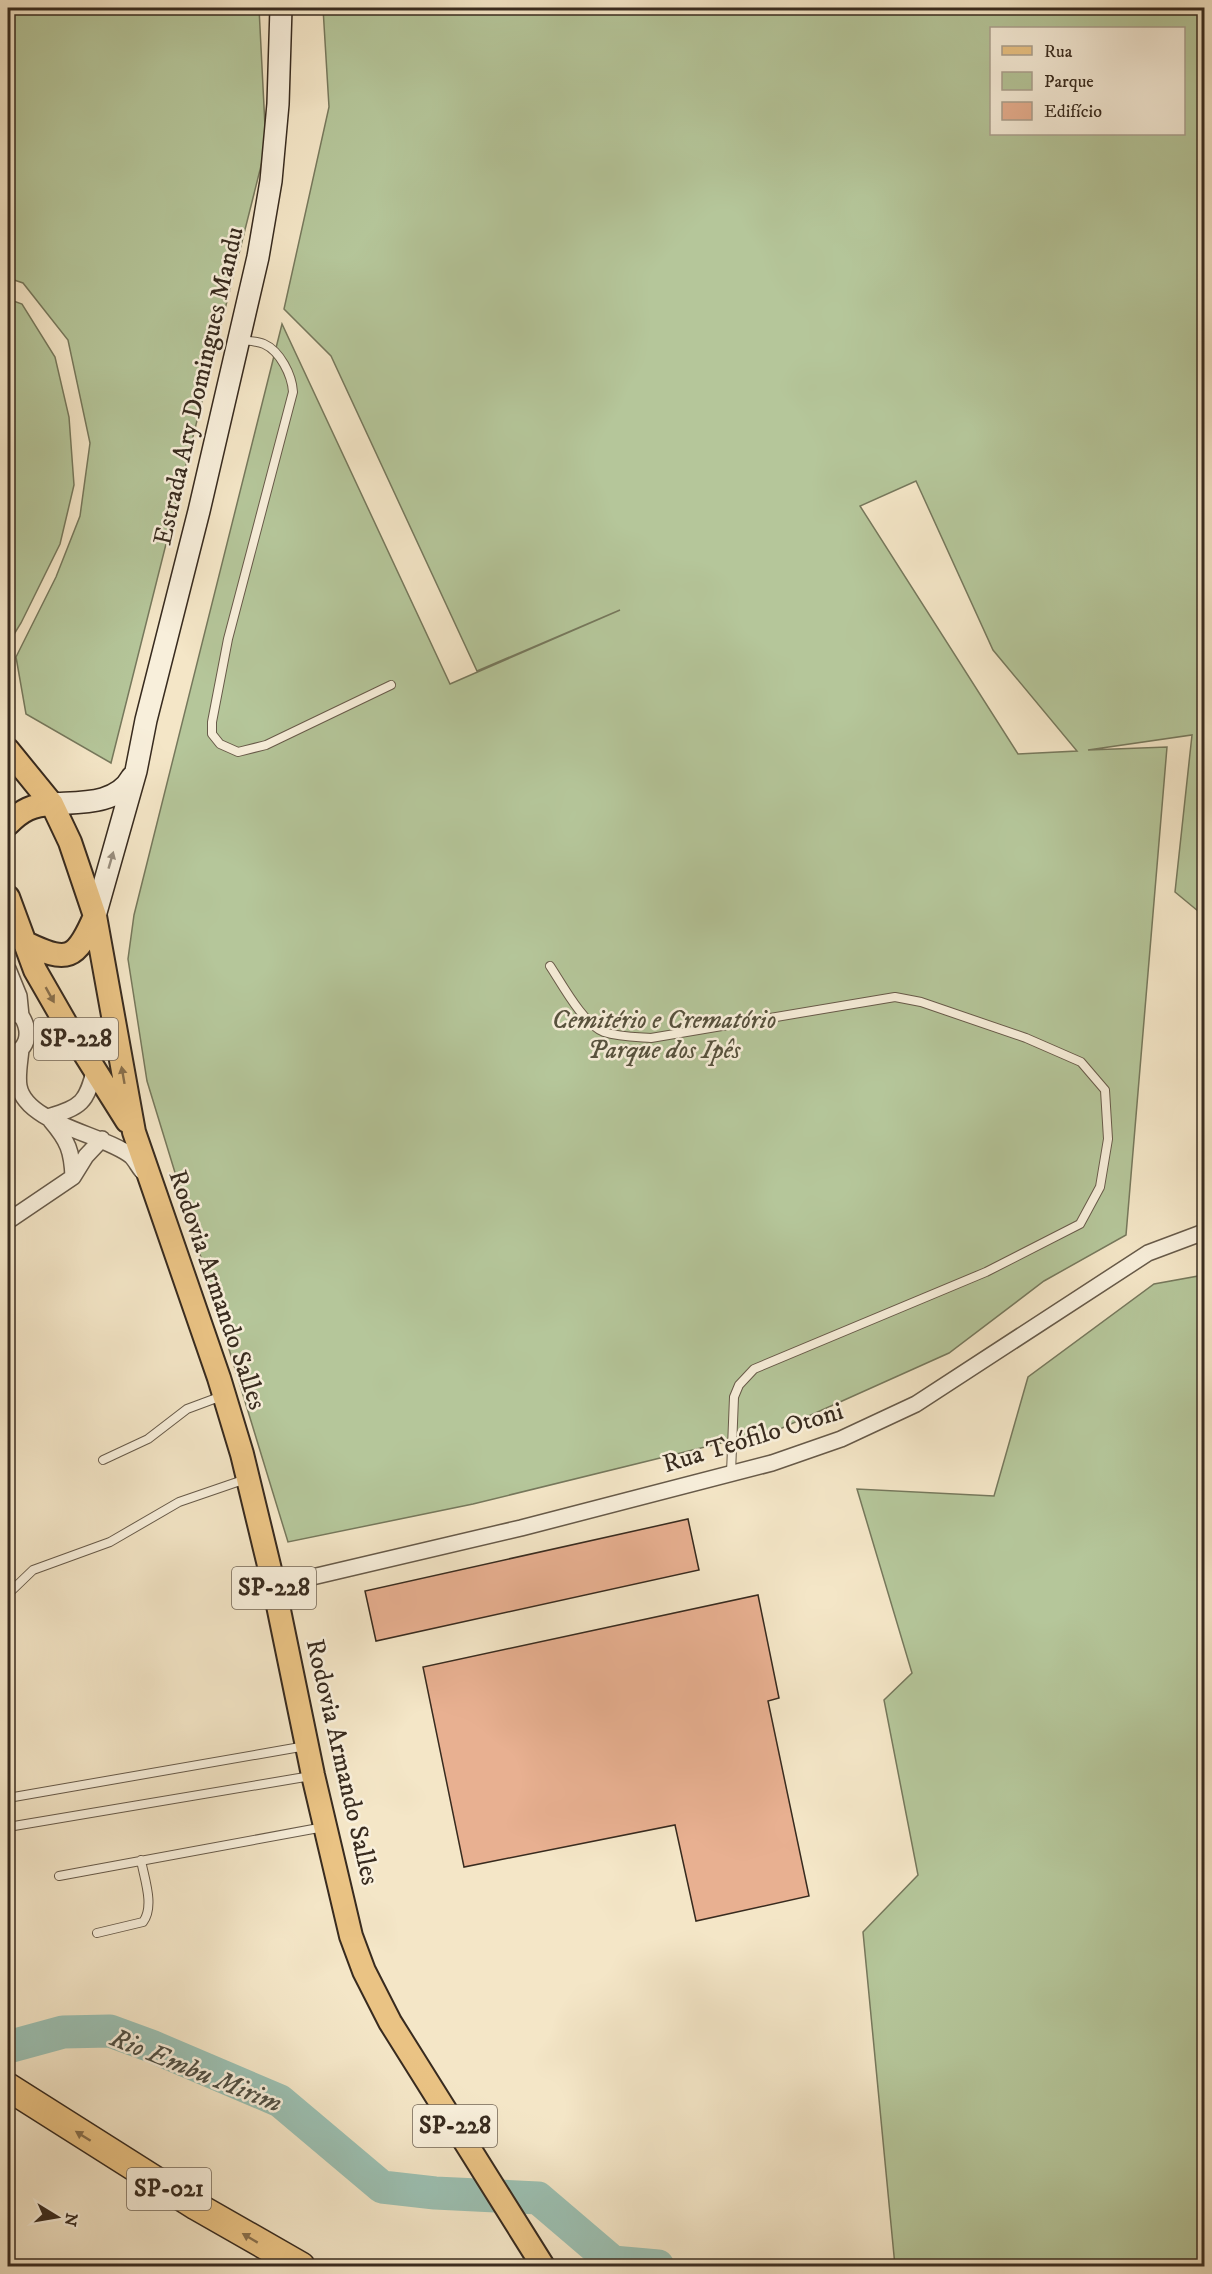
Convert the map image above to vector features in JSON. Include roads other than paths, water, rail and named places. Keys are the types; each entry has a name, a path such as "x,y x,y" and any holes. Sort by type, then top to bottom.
{"highway":[{"name":"SP-021","path":"8,2087 196,2206 301,2266"}],"main road":[{"name":"Rodovia Armando Salles","path":"8,750 52,804 70,842 95,916 134,1132 224,1395 247,1479 274,1586 307,1746 354,1944 372,1987 404,2044 543,2266"},
{"path":"8,824 28,807 52,804"},
{"name":"Rodovia Armando Salles","path":"8,897 36,970 66,1024 134,1132"},
{"path":"24,942 51,953 62,955 75,953 84,942 95,916"}],"street":[{"name":"Estrada Ary Domingues Mandu","path":"95,916 136,771 154,687 199,511 258,257 271,181 278,104 281,8"},
{"name":"Estrada Ary Domingues Mandu","path":"52,804 88,801 117,794 129,783 136,771"},
{"path":"8,969 19,996 14,1013 27,1024 28,1032 27,1040 14,1052 23,1097 31,1107 48,1117 102,1139 133,1158 154,1192"},
{"path":"8,1063 19,1079"},
{"path":"48,1117 72,1110 82,1103 90,1089 95,1068"},
{"path":"48,1117 64,1136 73,1154 73,1177"},
{"path":"8,1221 73,1177 86,1156 102,1139"},
{"name":"Rua Teófilo Otoni","path":"274,1586 521,1528 772,1462 841,1439 916,1404 1148,1253 1204,1232"}],"lane":[{"path":"239,340 265,344 279,357 290,375 293,392 228,639 212,722 212,734 220,744 238,752 266,744 390,685"},
{"path":"550,966 588,1022 602,1031 651,1038 895,997 921,1002 1048,1047 1081,1062 1105,1090 1108,1139 1100,1187 1080,1224 986,1272 754,1369 739,1385 734,1397 731,1473"},
{"path":"103,1460 148,1439 187,1409 224,1395"},
{"path":"8,1594 33,1570 110,1542 179,1502 247,1479"},
{"path":"8,1798 307,1746"},
{"path":"8,1827 314,1775"},
{"path":"59,1876 326,1827"},
{"path":"97,1933 143,1922 148,1916 149,1906 141,1860"}],"waterway":[{"name":"Rio Embu Mirim","path":"8,2047 63,2032 110,2031 280,2101 382,2187 435,2193 538,2198 613,2262 658,2266"}],"park label":[{"name":"Cemitério e Crematório Parque dos Ipês","path":"664,1035"}]}
